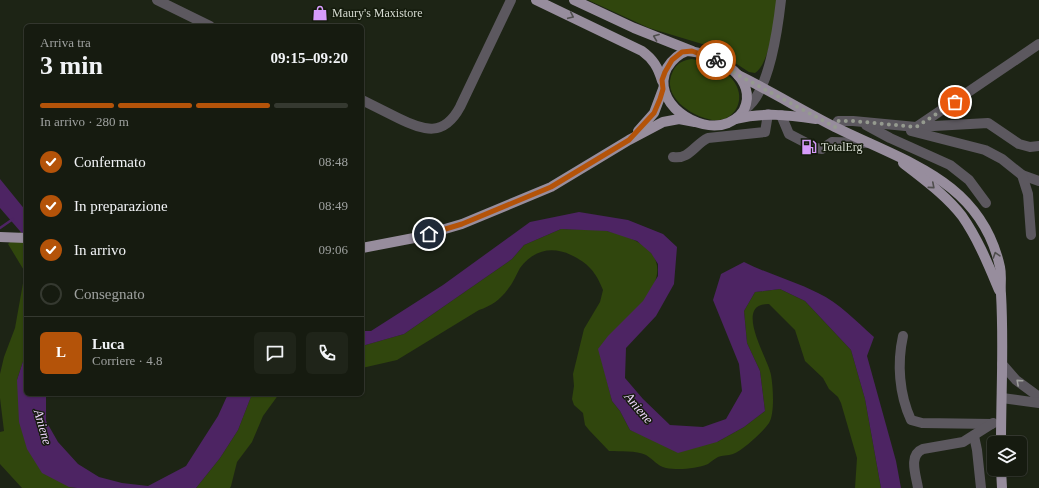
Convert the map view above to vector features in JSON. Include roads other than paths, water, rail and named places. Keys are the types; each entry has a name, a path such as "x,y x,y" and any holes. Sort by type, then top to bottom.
{"main road":[{"path":"536,0 642,50 657,65 670,104 695,122"},
{"path":"574,0 634,28 717,60 738,75 835,127 890,154 924,168 957,192 972,208 984,227 1000,268 1003,328 1002,398 997,421 1000,436"},
{"path":"629,140 654,113 672,60 682,52 692,51"},
{"path":"736,119 745,108 747,94 746,88 738,75"},
{"path":"364,248 414,238 478,218 551,187 629,140 667,120 679,119 706,126 715,126 736,119 768,114 822,120"},
{"path":"0,237 24,238"},
{"path":"1001,476 1002,488"}],"street":[{"path":"157,0 206,24"},
{"path":"364,101 419,127 434,129 443,126 455,116 460,107 512,0"},
{"path":"745,108 756,99 762,87 776,32 781,0"},
{"path":"916,127 1039,44"},
{"path":"673,157 680,158 687,155 708,138 765,132 768,114"},
{"path":"781,115 789,134 816,148 822,149 832,142 869,143"},
{"path":"835,127 838,121 899,127 988,124 1019,144 1030,147 1039,146"},
{"path":"860,122 890,138 950,165 969,180 986,203"},
{"path":"899,127 985,150 1002,158 1022,175 1039,181"},
{"path":"1022,175 1028,194 1031,235"},
{"path":"903,336 899,358 899,372 911,420 922,424 997,421"},
{"path":"1002,364 1016,380 1039,397"},
{"path":"1002,398 1039,403"},
{"path":"918,488 914,462 917,452 923,449 959,443 974,436 997,421"},
{"path":"974,436 981,488"}],"water":[{"path":"0,179 24,209 24,236 0,208"},
{"name":"Aniene","path":"579,212 628,220 663,234 677,247 674,284 656,316 626,348 625,378 643,399 670,425 703,427 726,419 742,391 739,364 713,300 721,274 744,262 809,289 833,302 874,337 867,356 896,461 901,488 881,488 865,399 851,350 805,301 780,289 755,292 744,311 747,343 760,371 765,411 744,427 717,442 678,453 630,430 620,411 612,401 598,349 608,336 643,301 658,276 658,264 651,253 637,241 607,231 561,229 524,245 512,259 404,334 364,345 364,331 371,331 443,285 530,222"},
{"name":"Aniene","path":"24,358 24,396 46,396 46,421 58,442 78,464 99,477 122,483 148,486 186,466 218,416 227,396 251,396 238,430 220,458 196,488 77,488 69,487 42,473 27,449 19,422 17,380"}],"waterway":[{"path":"0,228 13,219"}],"place":[{"name":"Maury's Maxistore","path":"320,13"},
{"name":"TotalErg","path":"809,147"}]}
